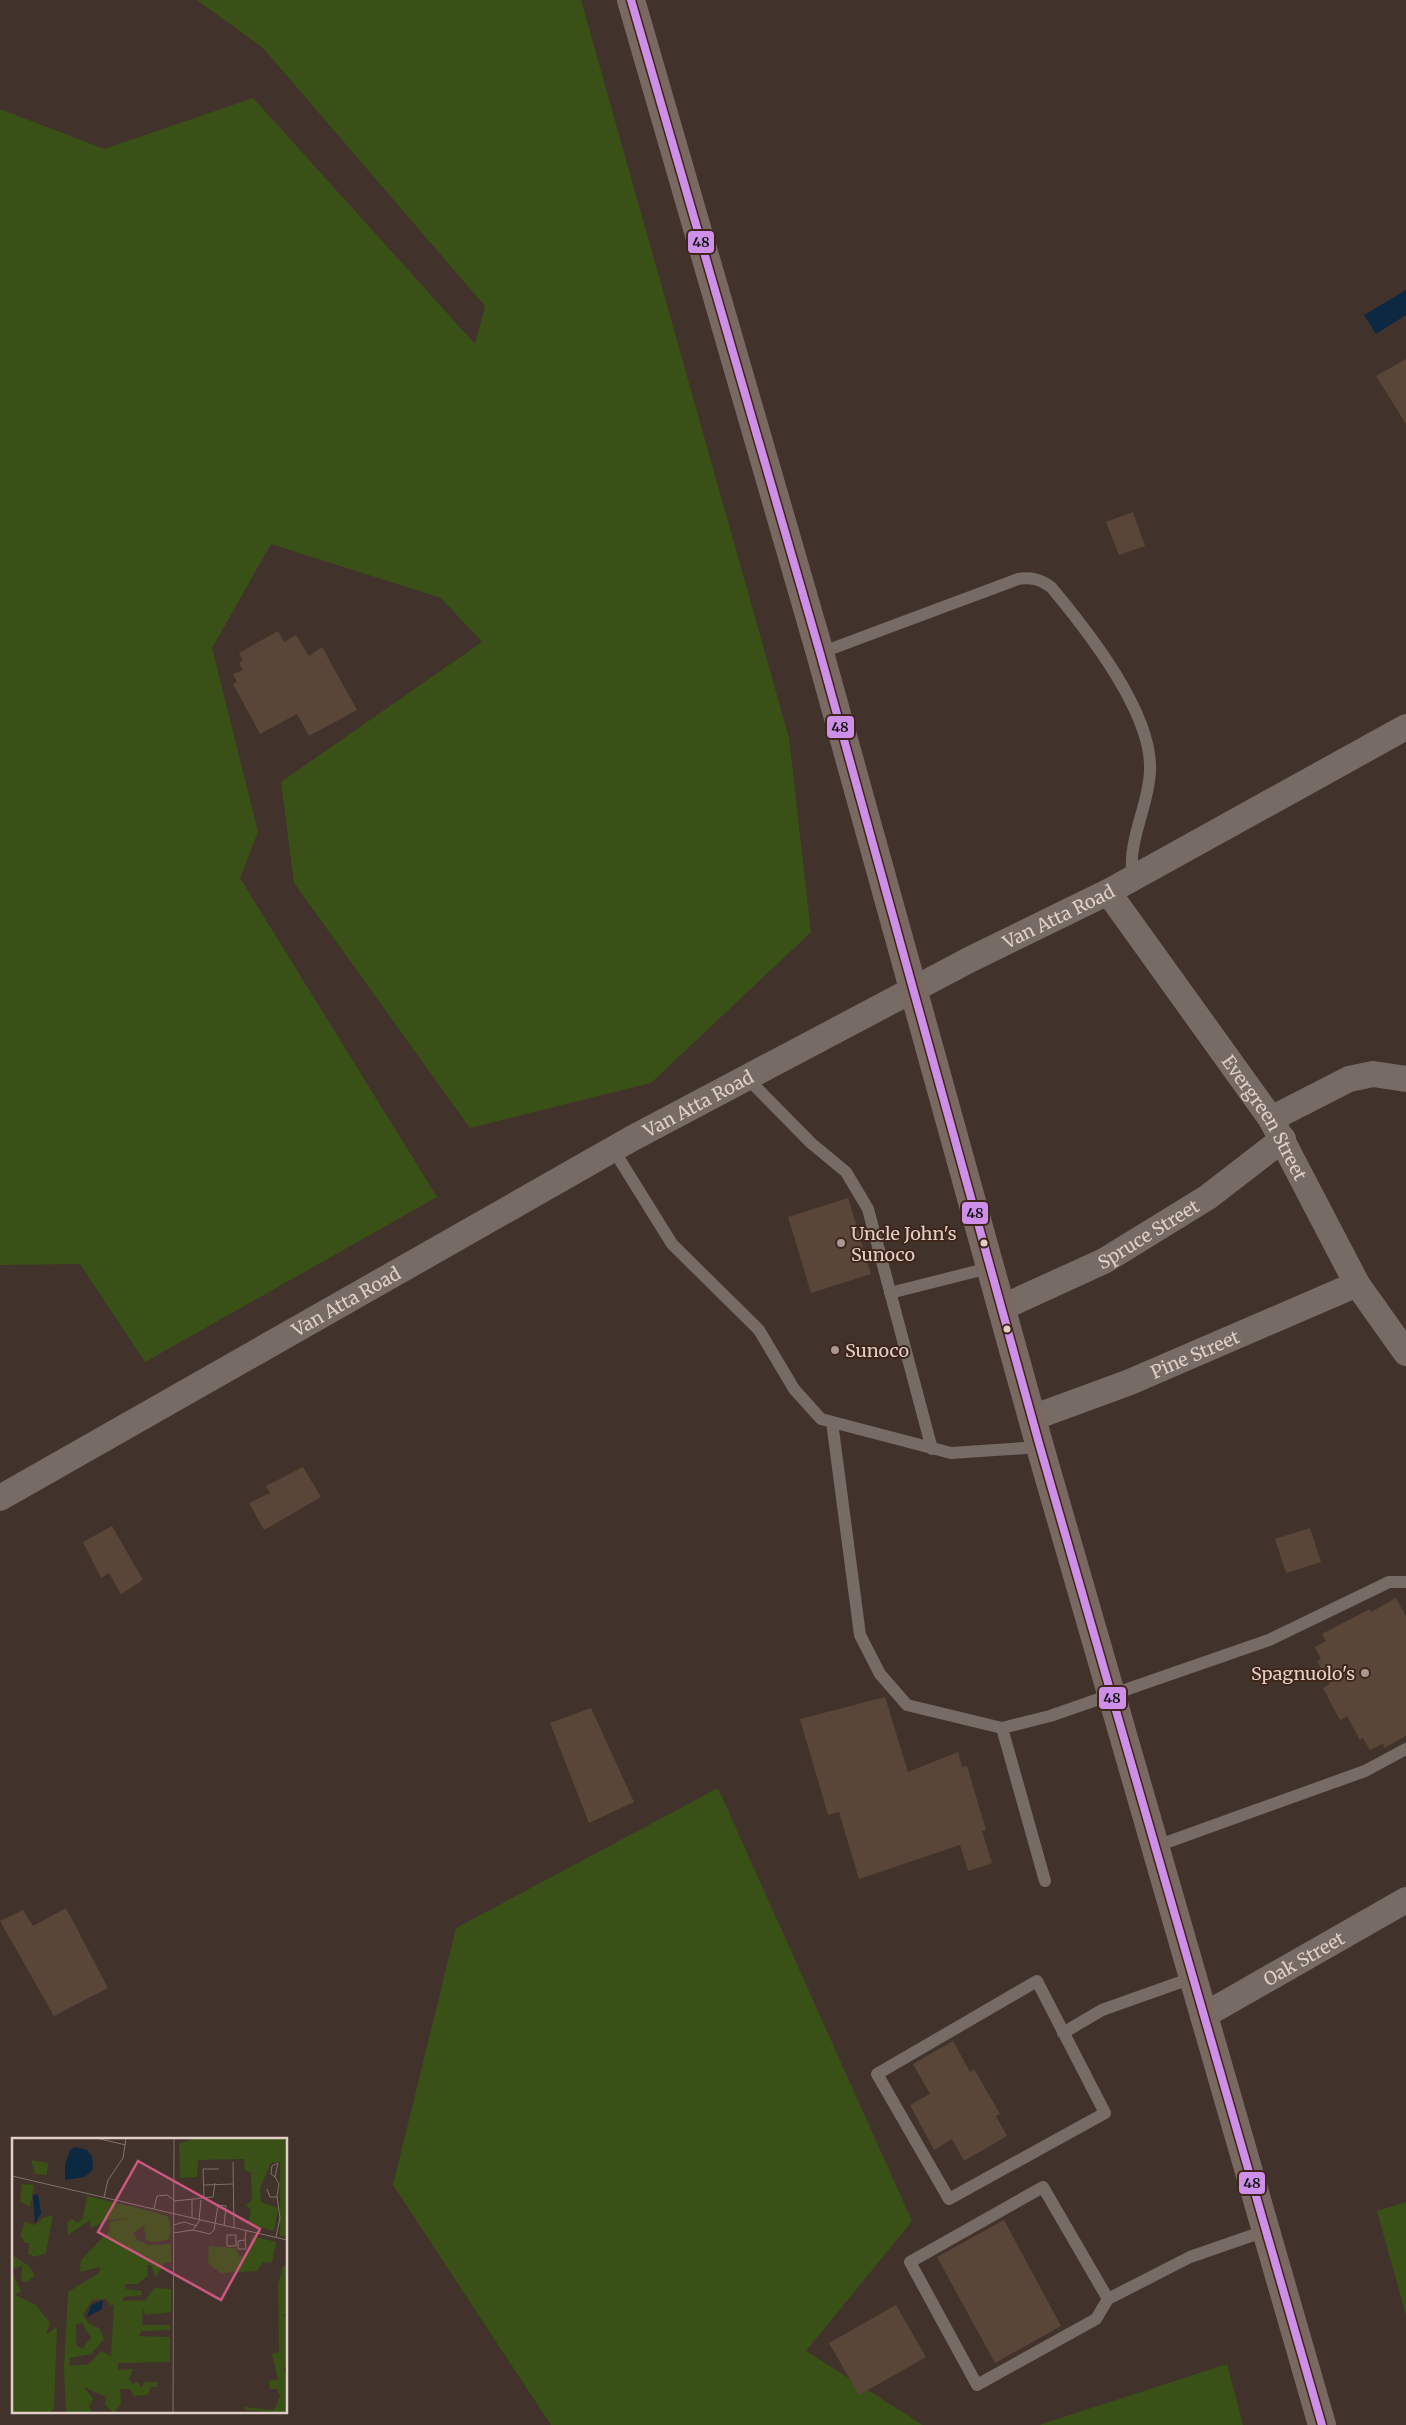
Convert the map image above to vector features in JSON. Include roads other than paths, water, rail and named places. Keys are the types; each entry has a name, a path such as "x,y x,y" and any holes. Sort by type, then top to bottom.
{"main road":[{"path":"631,0 820,653 912,991 937,1072 989,1268 1040,1447 1322,2425"}],"street":[{"name":"Van Atta Road","path":"0,1498 613,1149 912,991 1108,892 1406,727"},
{"name":"Evergreen Street","path":"1108,892 1277,1129 1356,1284 1397,1324 1406,1353"},
{"name":"Spruce Street","path":"1001,1308 1104,1261 1208,1198 1277,1129 1349,1079 1373,1074 1406,1079"},
{"name":"Pine Street","path":"1032,1418 1112,1389 1356,1284"},
{"name":"Oak Street","path":"1203,2016 1406,1900"}],"lane":[{"path":"820,653 1018,579 1027,578 1043,582 1051,587 1091,636 1114,673 1144,730 1151,769 1149,788 1132,850 1132,879"},
{"path":"747,1078 811,1143 846,1172 868,1209 932,1449"},
{"path":"613,1149 672,1244 759,1330 794,1389 821,1419 951,1453 1040,1447"},
{"path":"890,1293 989,1268"},
{"path":"832,1422 860,1635 880,1674 907,1705 1002,1728 1050,1716 1269,1640 1389,1582 1406,1582"},
{"path":"1002,1728 1045,1881"},
{"path":"1154,1847 1365,1771 1406,1749"},
{"path":"1064,2033 1102,2010 1192,1978"},
{"path":"1037,1981 1064,2033 1105,2114 949,2199 877,2074 1037,1981"},
{"path":"1108,2299 1043,2187 910,2262 977,2385 1096,2319 1108,2299 1190,2257 1266,2231"}],"water":[{"path":"1406,290 1406,315 1376,334 1364,315"}],"place":[{"name":"Uncle John's Sunoco","path":"841,1243"},
{"name":"Sunoco","path":"835,1350"},
{"name":"Spagnuolo's","path":"1365,1673"}]}
